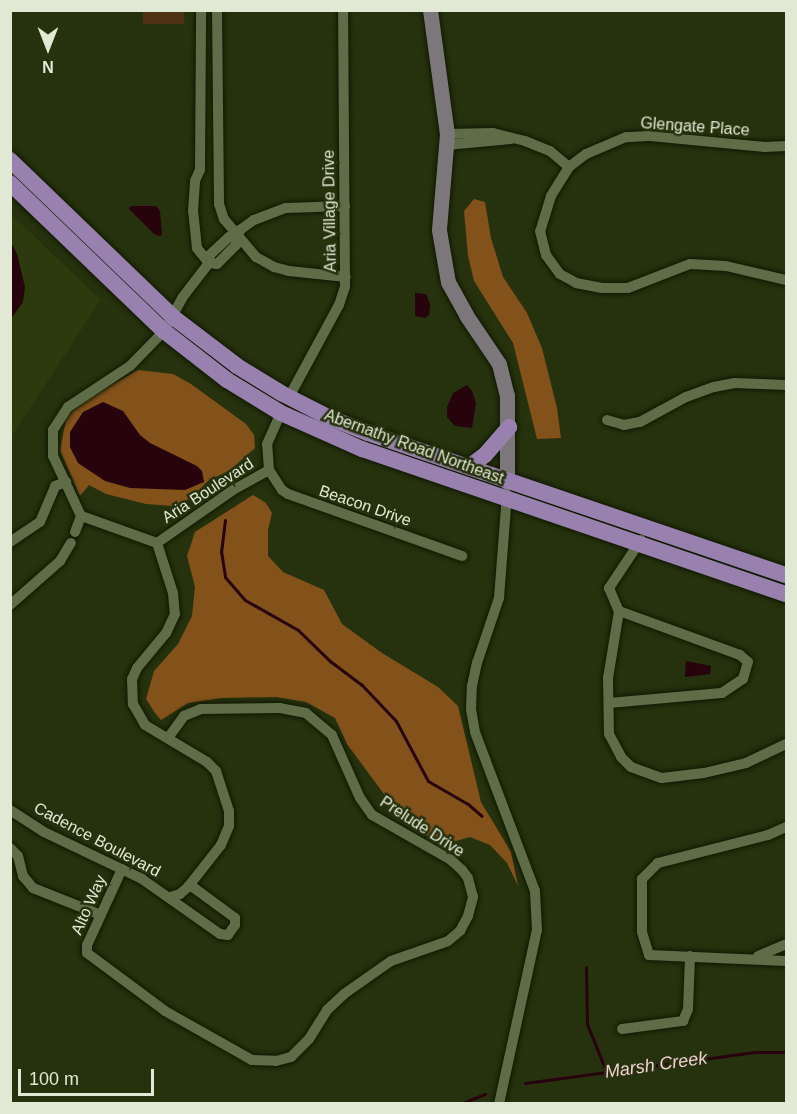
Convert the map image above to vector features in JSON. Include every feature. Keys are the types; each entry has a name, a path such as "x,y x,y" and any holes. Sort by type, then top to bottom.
{"main road":[{"name":"Abernathy Road Northeast","path":"10,160 174,317 237,366 290,397 358,429 786,576"},
{"name":"Abernathy Road Northeast","path":"10,183 164,331 227,380 281,412 362,449 786,594"},
{"path":"469,467 485,455 509,427"}],"street":[{"path":"201,10 200,170 195,181 193,211 197,248 208,263"},
{"path":"217,10 219,204 224,219 256,257 274,267 289,272 346,277"},
{"name":"Aria Village Drive","path":"290,397 339,305 346,277 343,10"},
{"path":"430,10 447,140 439,230 448,282 466,315 499,364 507,394 509,427 507,500 499,598 477,663 472,686 471,710 474,732 535,891 537,930 498,1104"},
{"name":"Glengate Place","path":"786,146 765,147 648,136 626,137 586,154 569,167 552,196 540,231 543,249 551,265 576,283 601,288 628,288 690,264 726,266 786,280"},
{"path":"447,140 511,139 538,145 569,167"},
{"path":"238,238 240,230 246,223 286,208 345,206"},
{"path":"75,532 81,516 53,456 53,430 68,407 130,366 164,331 174,317 182,298 208,263 210,255 229,237 238,238"},
{"path":"607,420 624,425 640,422 686,397 714,387 735,383 786,385"},
{"name":"Aria Boulevard","path":"81,516 157,543 225,496 269,470 267,444 281,412"},
{"name":"Beacon Drive","path":"269,470 282,490 288,494 462,556"},
{"path":"10,542 40,522 55,486 66,482"},
{"path":"646,527 640,544 609,588 619,611 608,678 609,734 621,757 631,767 662,778 704,773 746,763 786,744"},
{"path":"10,605 60,561 71,543"},
{"path":"157,543 173,592 175,614 165,633 137,668 131,692 137,714 145,725 207,762 216,771 222,783 229,811 229,826 221,845 190,885 180,894 170,897"},
{"path":"609,703 722,693 743,679 748,662 740,655 619,611"},
{"name":"Prelude Drive","path":"87,953 182,1023 252,1060 276,1061 291,1057 300,1049 327,1010 344,994 391,961 448,941 460,931 468,916 473,897 468,878 462,870 451,860 372,815 360,798 332,735 306,713 280,708 201,709 184,716 168,738"},
{"name":"Cadence Boulevard","path":"10,810 44,832 122,869 170,897 220,934 228,935 235,925 235,918 190,885"},
{"path":"786,827 768,835 658,863 642,879 642,932 649,955 786,961"},
{"path":"10,848 18,856 23,876 33,888 101,915"},
{"name":"Alto Way","path":"87,953 87,945 122,869"},
{"path":"755,958 786,944"},
{"path":"621,1029 683,1021 688,1009 690,956"}],"shaded area":[{"path":"143,11 184,11 184,24 143,24"},
{"path":"474,199 485,202 491,238 503,277 527,313 542,348 557,408 561,438 537,439 513,343 474,281 468,256 464,211"},
{"path":"131,206 156,206 160,211 162,235 158,236 153,233 129,209"},
{"path":"11,214 101,300 11,437"},
{"path":"11,242 17,254 25,287 23,302 11,319"},
{"path":"415,293 426,294 430,304 429,315 425,318 415,316"},
{"path":"138,370 173,374 191,384 246,424 254,435 255,448 229,471 209,480 191,498 173,506 146,504 106,494 89,485 80,496 60,450 66,419 78,404"},
{"path":"467,385 476,403 472,428 455,426 447,417 447,407 453,393"},
{"path":"103,402 123,411 140,435 150,443 197,466 202,471 204,482 185,490 130,488 105,481 78,463 70,447 70,432 83,412"},
{"path":"253,495 266,503 272,513 268,530 268,556 283,572 324,590 342,624 382,653 438,687 458,706 481,802 511,852 518,886 507,863 490,845 470,837 442,845 403,820 347,744 335,718 306,702 276,697 221,698 188,703 161,720 155,713 146,699 154,671 178,644 192,616 195,587 187,556 195,532"},
{"path":"686,661 711,666 710,674 685,677"}],"waterway":[{"path":"225,520 221,551 225,577 245,600 298,630 330,661 361,684 396,721 428,781 468,804 482,816"},
{"path":"586,967 587,1024 606,1071"},
{"name":"Marsh Creek","path":"525,1083 755,1052 786,1052"},
{"name":"Marsh Creek","path":"460,1104 485,1094"}]}
